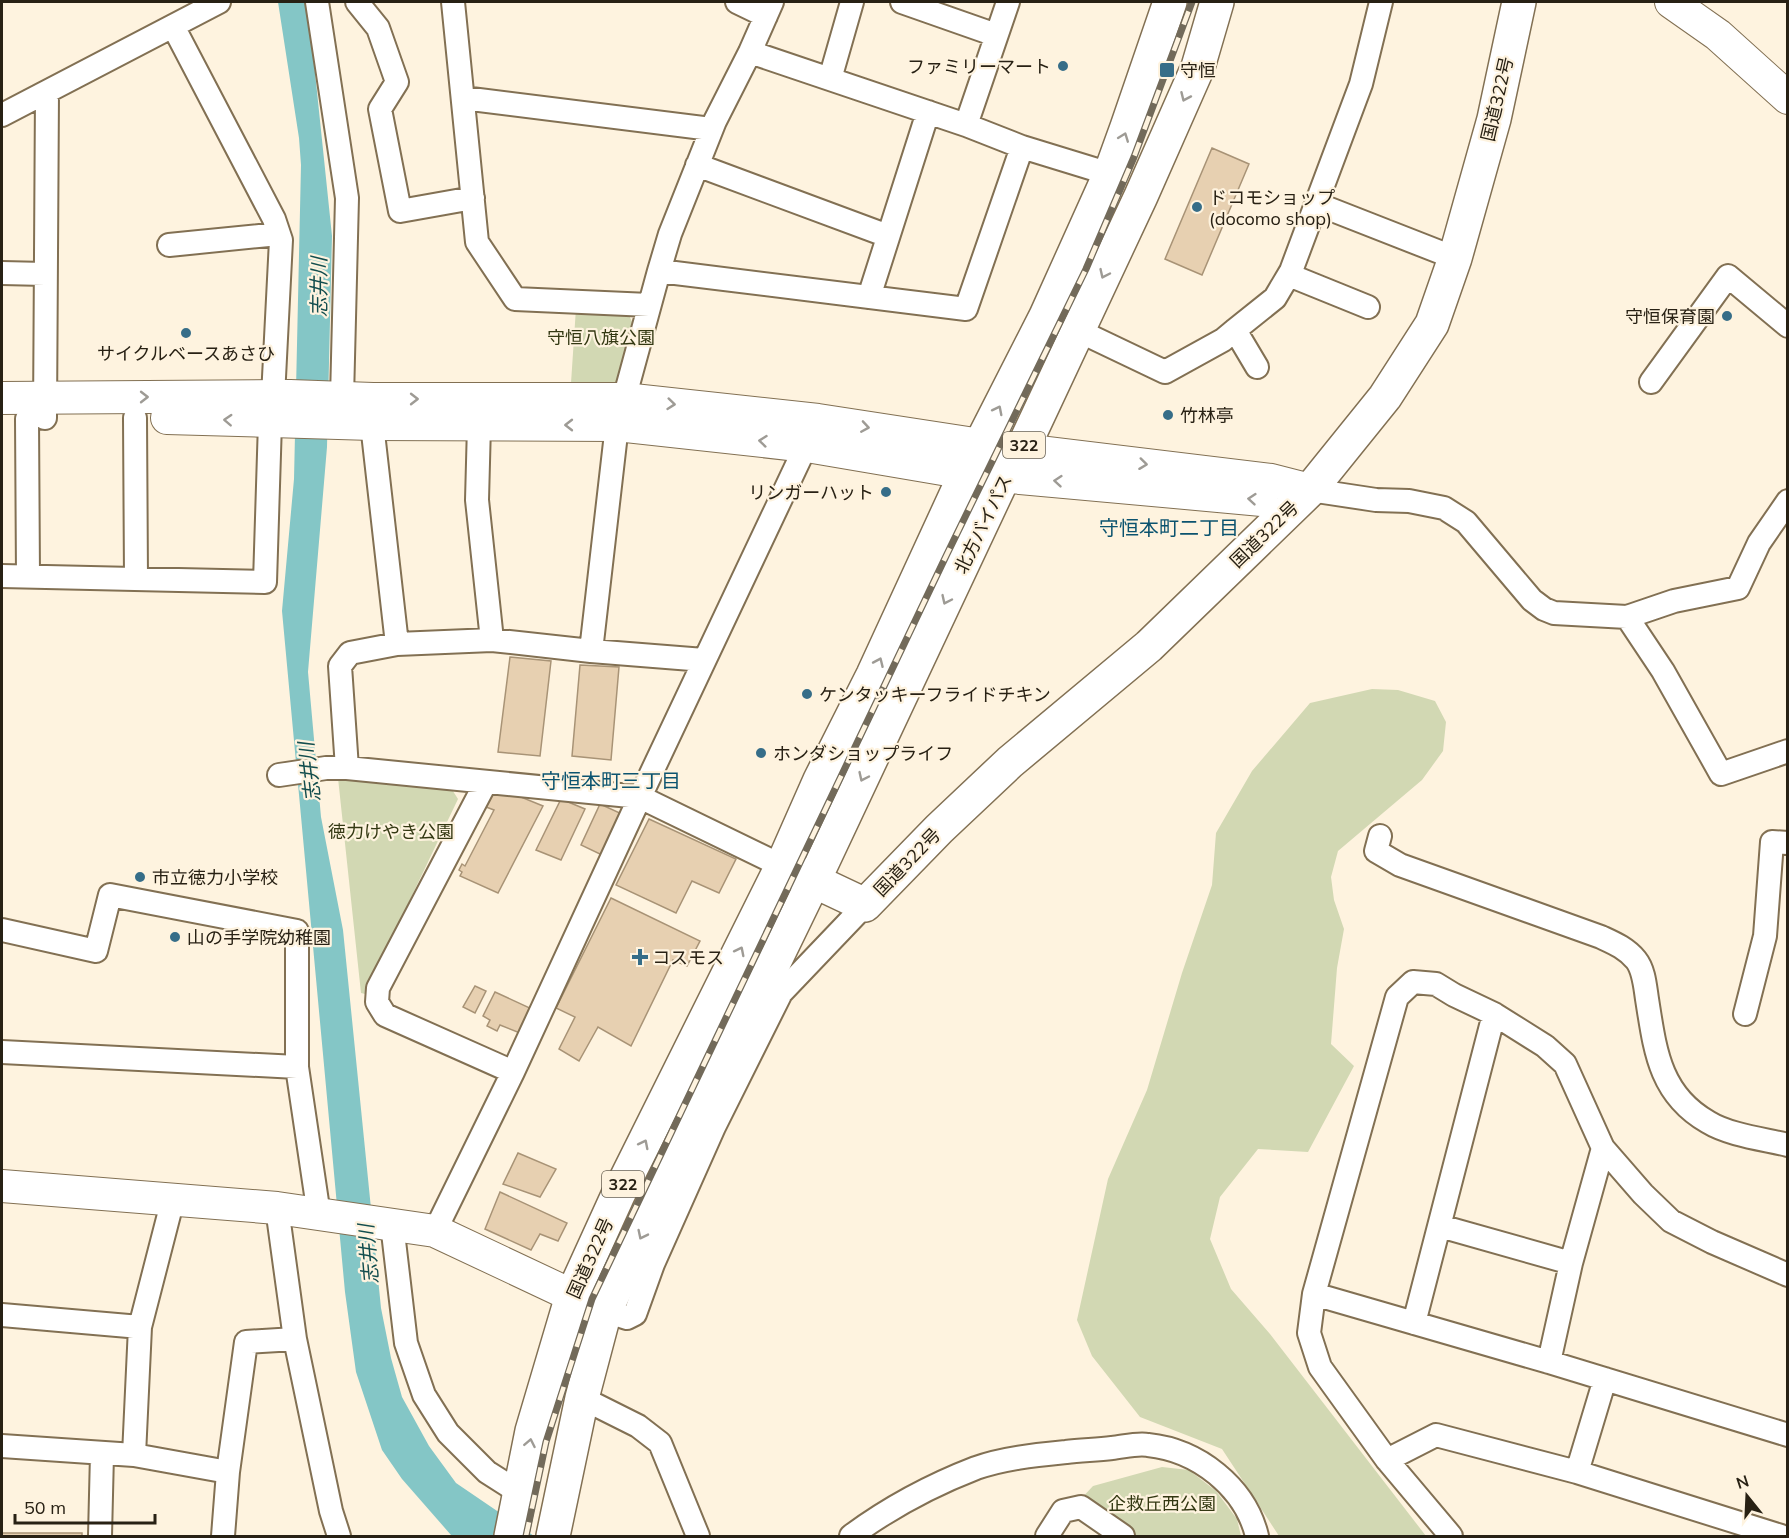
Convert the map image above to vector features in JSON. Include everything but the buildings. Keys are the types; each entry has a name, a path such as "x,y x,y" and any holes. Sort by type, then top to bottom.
{"highway":[{"name":"北方バイパス","path":"782,867 820,780 873,675 973,459 1046,316 1110,174 1170,2"},
{"name":"北方バイパス","path":"813,880 1141,196 1198,67 1217,2"},
{"name":"国道322号","path":"515,1517 532,1431 572,1296 618,1195 782,867 865,905 939,829 1010,762 1149,646 1310,490 1385,397 1432,324 1455,258 1494,119 1519,2"},
{"name":"国道322号","path":"554,1536 582,1398 605,1311 813,880"}],"street":[{"path":"2,115 219,2"},
{"path":"317,2 347,198 338,407"},
{"path":"357,2 378,28 397,82 380,109 400,211 473,198"},
{"path":"453,2 477,242 515,299 650,305"},
{"path":"591,651 621,412 659,270 670,234 711,129 769,9 737,2"},
{"path":"830,80 852,2"},
{"path":"902,2 996,35"},
{"path":"966,125 1008,2"},
{"path":"1077,330 1165,372 1223,339 1275,298 1289,274 1361,84 1381,2"},
{"path":"1671,2 1718,35 1784,87"},
{"path":"2,576 265,582 280,409 281,240 274,219 173,26"},
{"path":"750,52 966,125 1022,147 1110,174"},
{"path":"28,576 30,413 45,274 47,92"},
{"path":"463,98 711,129"},
{"path":"869,297 928,112"},
{"path":"659,270 966,309 1022,147"},
{"path":"697,165 888,236"},
{"path":"1317,204 1455,258"},
{"path":"169,244 279,234"},
{"path":"2,273 45,274"},
{"path":"1289,274 1368,307"},
{"path":"1651,382 1728,276 1788,326"},
{"path":"1235,330 1257,367"},
{"path":"2,398 30,413 135,418 280,409"},
{"path":"30,413 338,407 479,425 621,412"},
{"path":"373,412 621,412 812,433 973,459 1271,480 1310,490 1376,500 1409,501 1444,508 1466,522 1537,604 1554,613 1627,617 1674,602 1738,588 1759,543 1788,501"},
{"path":"373,412 397,644"},
{"path":"135,418 136,578"},
{"path":"479,425 477,500 492,640"},
{"path":"435,1231 513,1072 812,433"},
{"path":"1627,617 1663,671 1721,774 1788,751"},
{"path":"336,768 340,666 350,653 397,644 492,640 704,660"},
{"path":"285,775 336,768 640,797 782,867"},
{"path":"486,782 378,988 377,1002 385,1015 513,1072"},
{"path":"1380,836 1376,851 1400,865 1601,937 1624,948 1637,961 1644,977 1658,1061 1678,1098 1709,1123 1732,1132 1788,1145"},
{"path":"1745,1014 1765,936 1772,842 1788,843"},
{"path":"2,930 96,951 110,895 297,932 297,1067 319,1215"},
{"path":"2,1186 277,1208 435,1231 605,1311 627,1318 635,1314 652,1264 710,1137 781,993 865,905"},
{"path":"1451,1536 1388,1460 1320,1367 1309,1333 1314,1294 1397,997 1413,982 1436,984 1494,1014 1545,1046 1565,1065 1603,1148 1643,1194 1671,1221 1712,1242 1788,1275"},
{"path":"1414,1323 1494,1014"},
{"path":"2,1052 297,1067"},
{"path":"1549,1362 1571,1263 1603,1148"},
{"path":"134,1455 140,1327 173,1199"},
{"path":"277,1208 295,1339 331,1511 339,1536"},
{"path":"387,1224 406,1343 424,1395 448,1433 487,1472 515,1517"},
{"path":"1440,1226 1571,1263"},
{"path":"1314,1294 1549,1362 1788,1435"},
{"path":"2,1315 140,1327"},
{"path":"223,1536 228,1472 246,1342 295,1339"},
{"path":"1577,1472 1605,1379"},
{"path":"582,1398 638,1426 660,1443 698,1536"},
{"path":"1388,1460 1436,1435 1577,1472 1783,1536 1788,1530"},
{"path":"851,1536 910,1498 977,1468 1014,1458 1147,1444 1194,1458 1215,1472 1239,1497 1249,1513 1257,1536"},
{"path":"2,1446 134,1455 228,1472"},
{"path":"100,1536 102,1454"},
{"path":"1047,1536 1063,1511 1081,1507 1123,1536"}],"green space":[{"name":"守恒八旗公園","path":"576,308 626,308 632,322 616,384 571,383"},
{"path":"1372,689 1398,690 1435,701 1446,722 1443,751 1422,780 1338,851 1331,877 1334,900 1344,929 1337,968 1331,1044 1354,1066 1308,1152 1258,1149 1220,1197 1210,1239 1231,1289 1270,1334 1426,1536 1279,1536 1222,1449 1140,1417 1092,1356 1077,1320 1108,1179 1147,1090 1182,973 1212,885 1216,833 1252,771 1310,703"},
{"name":"徳力けやき公園","path":"338,778 451,788 458,799 365,994 361,993"},
{"name":"企救丘西公園","path":"1162,1467 1189,1470 1216,1491 1237,1519 1241,1536 1130,1536 1079,1501 1093,1486"}],"water":[{"name":"志井川","path":"278,2 305,2 314,63 332,236 327,447 308,672 321,817 343,930 381,1308 402,1397 429,1446 456,1483 534,1536 451,1535 402,1479 382,1450 356,1372 345,1292 282,611 294,479 301,165"}],"railway":[{"path":"526,1536 546,1442 592,1299 947,554 1086,269 1134,157 1192,2"}],"place":[{"name":"ファミリーマート","path":"1063,66"},
{"name":"守恒","path":"1167,70"},
{"name":"ドコモショップ (docomo shop)","path":"1197,207"},
{"name":"守恒保育園","path":"1727,316"},
{"name":"サイクルベースあさひ","path":"186,333"},
{"name":"竹林亭","path":"1168,415"},
{"name":"リンガーハット","path":"886,492"},
{"name":"ケンタッキーフライドチキン","path":"807,694"},
{"name":"ホンダショップライフ","path":"761,753"},
{"name":"市立徳力小学校","path":"140,877"},
{"name":"山の手学院幼稚園","path":"175,937"},
{"name":"コスモス","path":"640,957"}],"district":[{"name":"守恒本町二丁目","path":"1169,527"},
{"name":"守恒本町三丁目","path":"611,780"}]}
